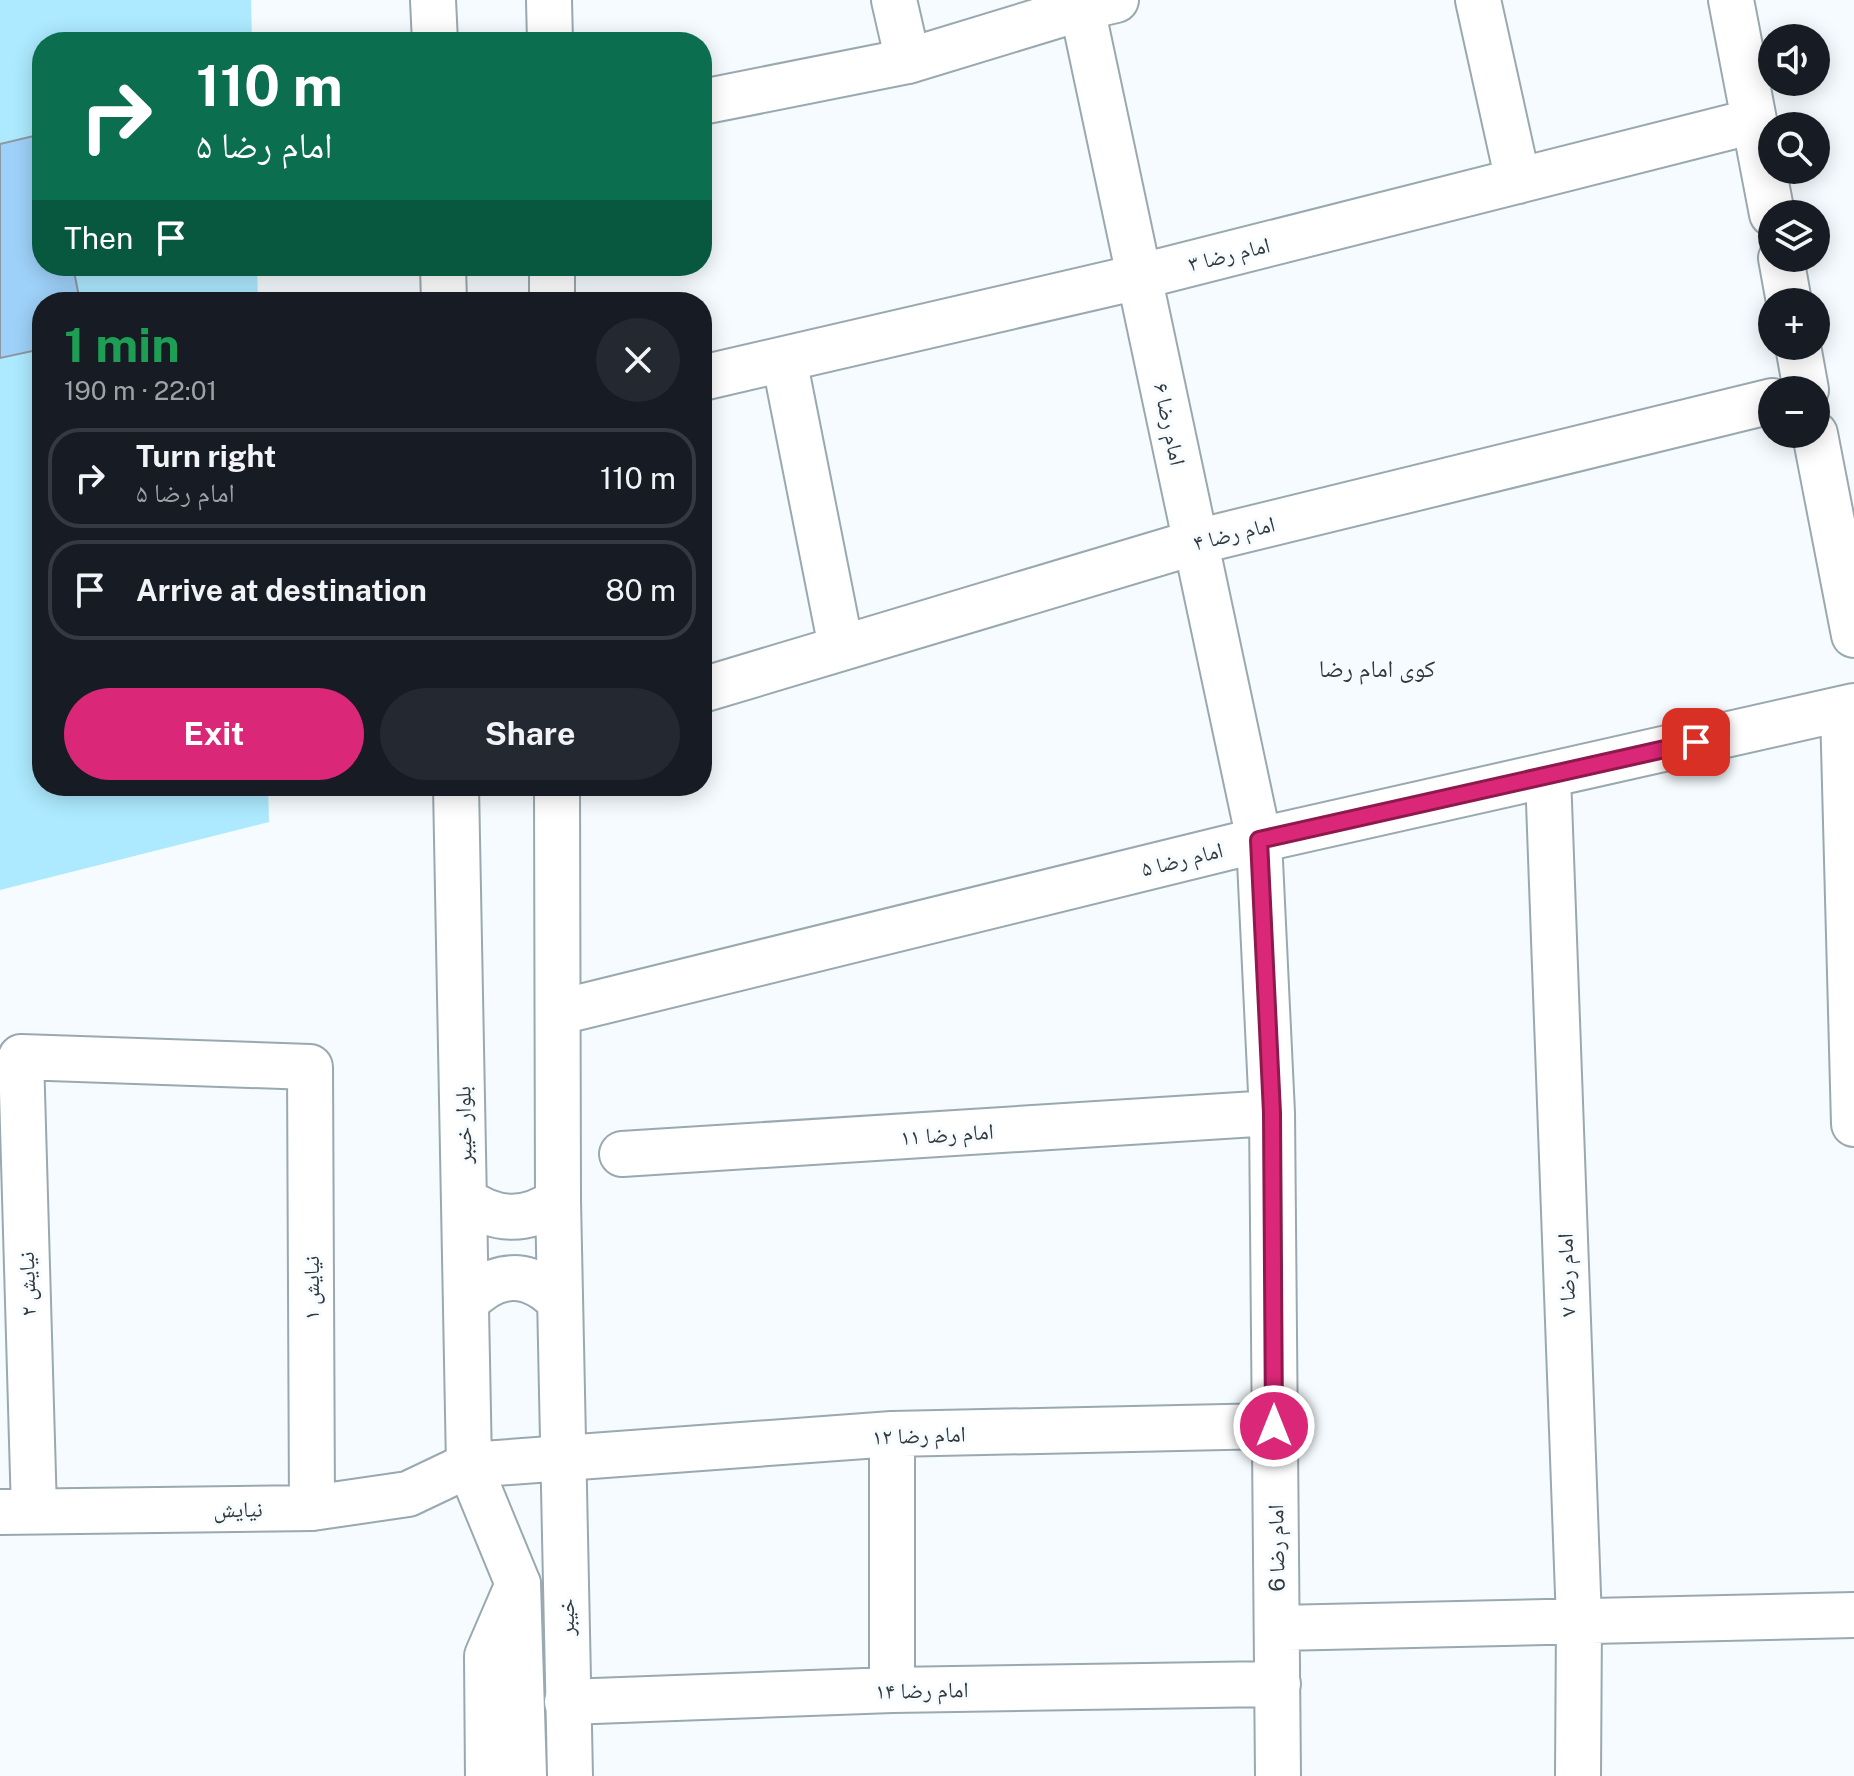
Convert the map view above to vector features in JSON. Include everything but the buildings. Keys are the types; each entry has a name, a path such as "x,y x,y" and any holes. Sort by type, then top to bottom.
{"street":[{"path":"433,0 435,32"},
{"path":"549,0 550,32"},
{"path":"894,0 908,61"},
{"path":"1478,0 1518,181"},
{"path":"1731,0 1769,200"},
{"path":"712,100 908,61 1099,4"},
{"name":"امام رضا ۶","path":"1099,4 1138,277 1259,840"},
{"name":"امام رضا ۳","path":"712,376 1138,277 1754,121"},
{"path":"784,359 841,647"},
{"name":"امام رضا ۴","path":"712,687 1196,542 1758,404"},
{"path":"1818,448 1854,635"},
{"path":"1849,708 1854,1124"},
{"name":"امام رضا ۵","path":"560,1012 1259,840 1849,708"},
{"name":"امام رضا ۷","path":"1548,775 1579,1621 1578,1776"},
{"name":"بلوار خیبر","path":"456,796 469,1465"},
{"path":"557,796 560,1012 558,1200 565,1457"},
{"name":"امام رضا 6","path":"1259,840 1272,1113 1278,1776"},
{"name":"نیایش ۲","path":"17,1512 21,1057 310,1067"},
{"name":"نیایش ۱","path":"310,1067 312,1508"},
{"name":"امام رضا ۱۱","path":"622,1154 1272,1113"},
{"path":"464,1199 479,1210 513,1218 545,1209 558,1200"},
{"path":"466,1303 490,1283 520,1278 549,1290 560,1302"},
{"name":"امام رضا ۱۲","path":"469,1465 892,1434 1274,1426"},
{"path":"892,1434 892,1690"},
{"name":"خیبر","path":"565,1457 570,1776"},
{"path":"469,1465 518,1584 524,1776"},
{"name":"نیایش","path":"17,1512 312,1508 408,1494 469,1465"},
{"path":"488,1776 487,1656 518,1584"},
{"path":"1278,1628 1854,1615"},
{"name":"امام رضا ۱۴","path":"567,1702 892,1690 1278,1684"}],"shaded area":[{"path":"0,0 251,0 252,32 32,32 32,276 257,276 258,292 32,292 32,796 268,796 269,822 0,890"}],"district":[{"name":"کوی امام رضا","path":"1377,669"}],"route":[{"path":"1274,1426 1272,1113 1259,840 1696,742"}]}
